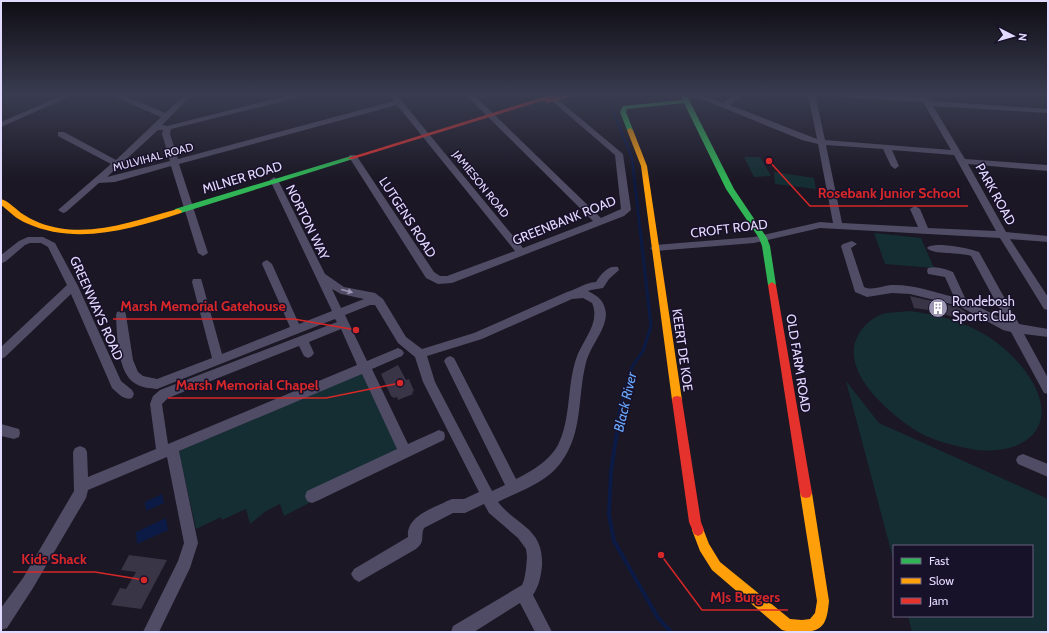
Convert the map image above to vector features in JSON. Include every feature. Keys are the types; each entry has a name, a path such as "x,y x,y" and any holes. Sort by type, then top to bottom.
{"street":[{"path":"63,210 117,164 159,124"},
{"path":"156,127 166,128 184,124"},
{"name":"MULVIHAL ROAD","path":"98,181 115,179 320,124"},
{"name":"JAMIESON ROAD","path":"417,124 521,252"},
{"name":"MILNER ROAD","path":"1,201 17,215 36,224 58,230 103,230 134,225 274,180 461,124"},
{"path":"502,124 599,222"},
{"name":"GREENBANK ROAD","path":"448,280 621,214 626,210 620,156 585,124"},
{"name":"KEERT DE KOE","path":"629,124 644,166 695,522 704,547 716,566 787,625"},
{"name":"OLD FARM ROAD","path":"698,124 730,189 764,238 768,252 824,601 823,613 819,621 811,627 800,628 787,625"},
{"path":"770,124 805,138 821,142 957,153"},
{"path":"818,124 838,225"},
{"name":"PARK ROAD","path":"940,124 1003,235 1048,306"},
{"path":"166,128 166,134 203,253"},
{"path":"61,134 117,164"},
{"path":"886,147 895,166"},
{"name":"LUTGENS ROAD","path":"353,156 430,275 438,280 448,280"},
{"path":"962,161 1048,168"},
{"name":"NORTON WAY","path":"274,180 405,452"},
{"path":"915,209 925,231"},
{"name":"CROFT ROAD","path":"655,248 747,241 811,226 838,225 1048,239"},
{"name":"GREENWAYS ROAD","path":"1,260 28,240 38,239 48,242 56,250 116,384 128,394"},
{"path":"852,244 848,245 846,249 860,289 863,292 904,289 962,303 1000,324 1015,329 1048,333"},
{"path":"932,248 967,251 975,254 1048,389"},
{"path":"267,264 308,353"},
{"path":"599,285 605,276 614,270"},
{"path":"932,271 942,272 949,275 962,303"},
{"path":"320,276 341,290 369,301 377,301 382,305 402,340 420,354 429,382 499,514 529,538 533,544 535,563 532,581 527,590 459,632"},
{"path":"197,282 218,360"},
{"path":"420,354 478,336 578,294 588,286 599,285"},
{"path":"598,302 603,294 599,285"},
{"path":"1,354 73,286"},
{"path":"359,574 416,540 415,532 420,523 452,506 465,506 513,487 543,471 558,456 564,444 572,417 578,368 585,348 601,317 601,310 598,302 591,296 578,294"},
{"path":"151,632 185,563 191,543 156,404 160,397 340,318 363,299"},
{"path":"121,316 129,366 134,376 143,382 157,384 218,360 299,335"},
{"path":"82,486 398,353"},
{"path":"450,361 513,487"},
{"path":"1,430 14,433"},
{"path":"312,496 439,436"},
{"path":"1,622 28,583 81,493 80,452"},
{"path":"1024,460 1048,471"},
{"path":"523,593 544,632"}],"green space":[{"path":"744,157 760,157 771,176 754,177"},
{"path":"774,172 814,178 816,189 775,184"},
{"path":"874,233 921,238 934,268 885,264"},
{"path":"910,311 938,316 966,325 991,338 1013,357 1024,369 1034,384 1040,401 1042,410 1041,418 1037,428 1031,436 1013,447 1003,449 981,450 956,446 940,442 919,432 901,420 878,399 867,387 859,373 854,359 854,345 862,329 875,318 886,313"},
{"path":"362,374 397,447 396,451 313,501 284,516 280,504 266,511 250,524 246,509 222,520 221,517 196,529 179,452 181,450"},
{"path":"846,381 879,423 1048,499 1048,632 912,632 908,617 1033,617 1033,545 893,545 893,558"}],"water":[{"path":"162,494 164,503 146,511 145,502"},
{"path":"166,518 168,530 137,544 136,532"}],"building":[{"name":"Rondebosh Sports Club","path":"910,296 958,307 966,312 961,319 928,310 914,308"},
{"path":"398,365 406,380 409,379 414,391 412,392 413,394 398,400 397,397 394,398 391,396 381,374"},
{"path":"129,555 167,560 141,609 111,605 120,588 126,589 136,572 121,570"}],"waterway":[{"name":"Black River","path":"618,124 632,158 640,229"},
{"name":"Black River","path":"621,405 632,367 643,351 651,326 640,228"},
{"name":"Black River","path":"621,404 611,472 609,515 614,541 658,618 671,632"}],"traffic: fast":[{"path":"627,124 630,130"},
{"path":"698,124 730,189 763,238 766,246 772,285"},
{"path":"178,211 351,158"}],"traffic: slow":[{"path":"630,130 644,166 677,400"},
{"path":"1,201 28,221 46,228 65,231 84,232 123,227 178,211"},
{"path":"698,530 704,547 716,566 787,625 802,627 814,625 821,616 823,601 806,493"}],"traffic: jam":[{"path":"351,158 462,124"},
{"path":"772,285 806,493"},
{"path":"677,400 695,522 698,530"}],"place":[{"name":"Rosebank Junior School","path":"769,161"},
{"name":"Rondebosh Sports Club","path":"938,308"},
{"name":"Marsh Memorial Gatehouse","path":"356,330"},
{"name":"Marsh Memorial Chapel","path":"400,383"},
{"name":"MJs Burgers","path":"661,555"},
{"name":"Kids Shack","path":"144,580"}]}
